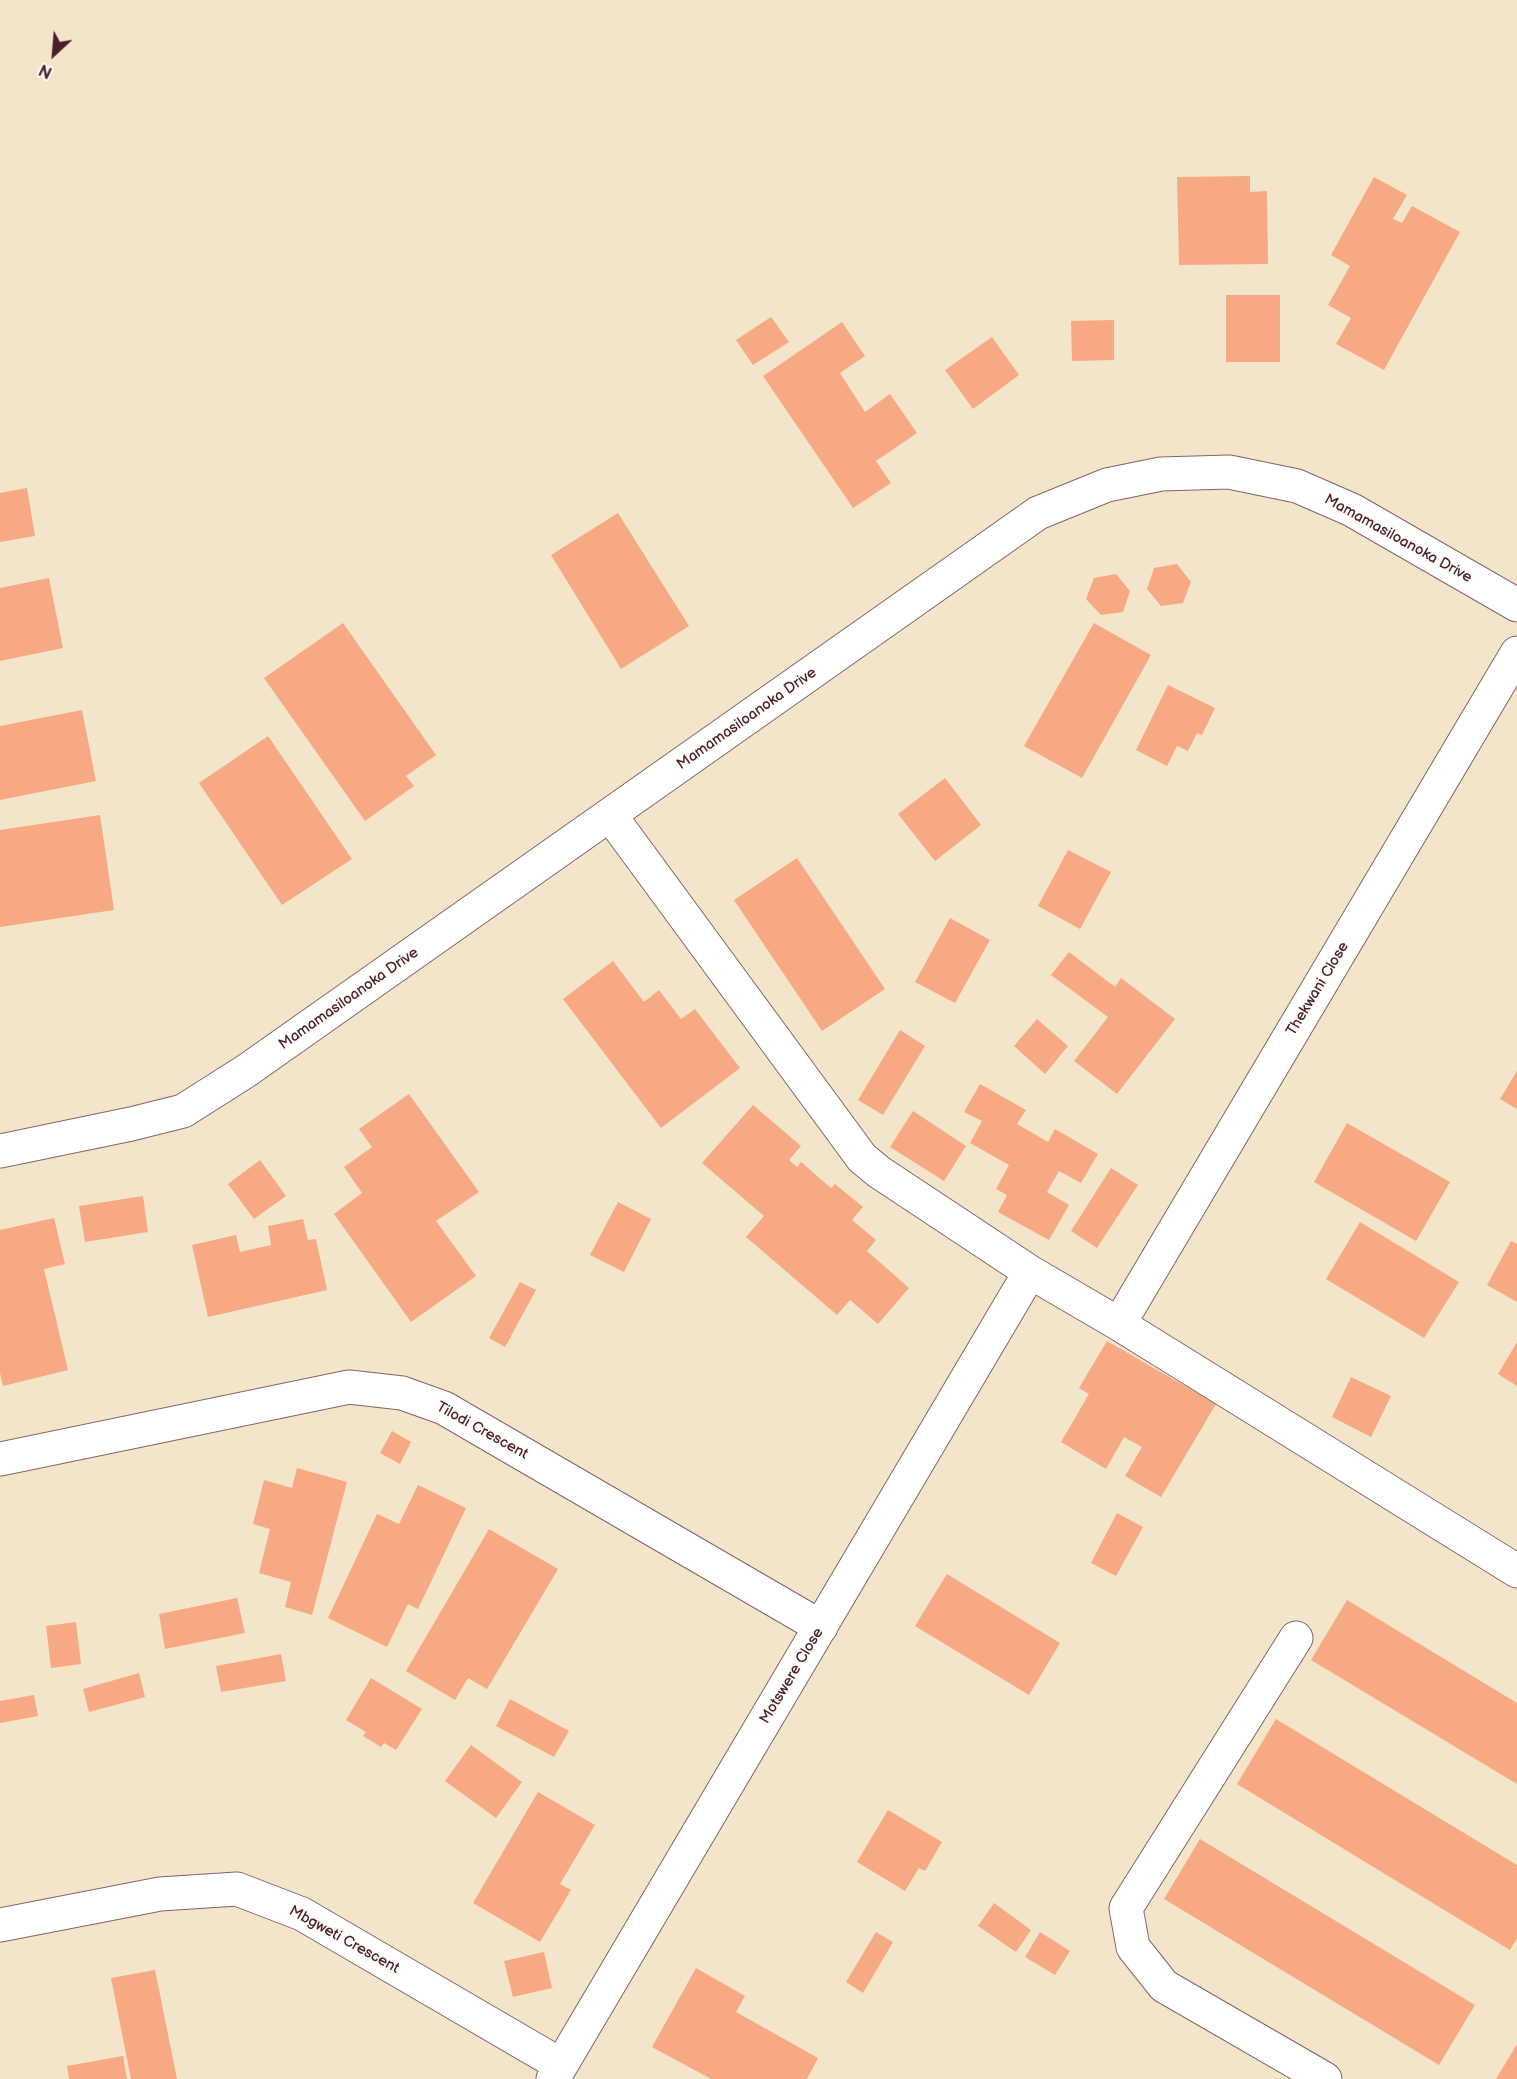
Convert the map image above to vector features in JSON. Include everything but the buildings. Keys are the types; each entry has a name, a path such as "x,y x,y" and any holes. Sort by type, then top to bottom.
{"street":[{"name":"Mamamasiloanoka Drive","path":"0,1151 183,1111 246,1071 1038,513 1107,485 1161,474 1229,472 1297,486 1352,510 1517,605"},
{"name":"Thekwani Close","path":"1119,1324 1517,653"},
{"path":"610,815 861,1158 1030,1272 1119,1324 1517,1571"},
{"name":"Motswere Close","path":"557,2072 1030,1272"},
{"name":"Tilodi Crescent","path":"0,1459 349,1387 402,1393 444,1408 821,1627"},
{"path":"1296,1638 1126,1908 1133,1947 1164,1986 1325,2079"},
{"name":"Mbgweti Crescent","path":"0,1925 160,1894 237,1889 302,1914 557,2072"}]}
